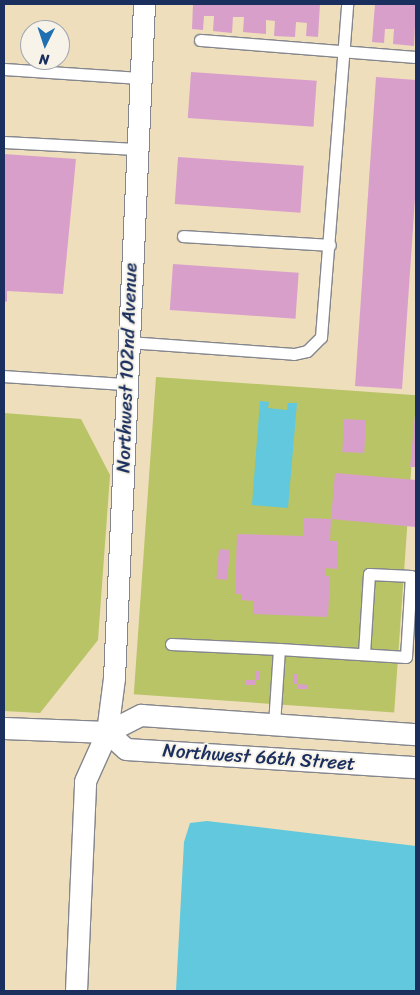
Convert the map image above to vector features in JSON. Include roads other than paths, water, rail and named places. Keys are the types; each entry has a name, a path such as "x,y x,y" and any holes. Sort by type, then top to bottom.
{"street":[{"name":"Northwest 102nd Avenue","path":"76,991 85,781 107,732 114,678 144,4"},
{"name":"Northwest 66th Street","path":"4,728 107,732 141,715 416,734"},
{"name":"Northwest 66th Street","path":"107,732 126,749 416,767"}],"lane":[{"path":"128,342 294,354 307,351 317,343 323,332 347,4"},
{"path":"200,40 343,48 416,57"},
{"path":"4,69 140,78"},
{"path":"4,142 136,150"},
{"path":"183,236 330,244"},
{"path":"4,376 126,384"},
{"path":"170,644 406,657 411,576 369,574 364,654"},
{"path":"274,724 279,649"}],"water":[{"path":"260,401 269,402 268,408 287,410 288,403 297,403 288,508 252,505"},
{"path":"207,821 416,846 416,991 176,991 184,842 190,823"}]}
